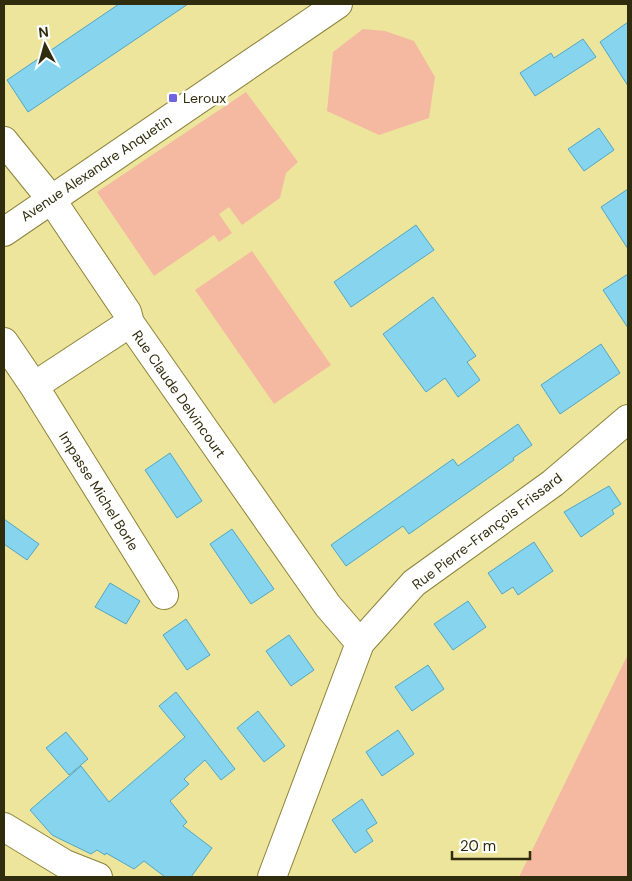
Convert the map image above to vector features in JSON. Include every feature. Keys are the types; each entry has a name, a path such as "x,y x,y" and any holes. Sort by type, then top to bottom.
{"street":[{"name":"Avenue Alexandre Anquetin","path":"4,232 338,4"},
{"name":"Rue Claude Delvincourt","path":"4,141 51,200 127,312 130,323 328,606 360,643"},
{"path":"34,386 130,323"},
{"name":"Impasse Michel Borle","path":"4,342 34,386 164,595"},
{"name":"Rue Pierre-François Frissard","path":"272,877 360,643 414,583 553,483 628,419"},
{"path":"4,827 65,864 98,877"}],"shaded area":[{"path":"363,29 385,31 414,41 435,77 429,118 379,135 327,111 333,52"},
{"path":"246,92 298,162 286,173 280,198 242,225 229,207 219,214 232,233 219,242 214,235 154,276 97,192"},
{"path":"252,251 331,365 274,404 195,290"},
{"path":"628,654 628,877 519,877"}],"building":[{"path":"119,4 188,4 28,112 7,80"},
{"path":"628,22 628,86 600,42"},
{"path":"583,39 596,57 535,96 520,73 551,53 554,58"},
{"path":"599,128 614,150 584,171 568,149"},
{"path":"628,189 628,249 601,207"},
{"path":"416,225 434,250 351,307 334,282"},
{"path":"628,274 628,328 603,290"},
{"path":"433,297 476,356 467,362 480,380 458,397 445,378 426,392 383,334"},
{"path":"601,344 620,373 560,414 541,385"},
{"path":"518,424 532,445 513,458 514,460 409,534 403,526 346,566 331,545 453,459 458,466"},
{"path":"170,453 202,501 177,518 145,470"},
{"path":"609,486 621,504 612,510 614,514 581,537 564,512"},
{"path":"4,519 39,544 27,560 4,544"},
{"path":"232,529 274,589 251,604 210,544"},
{"path":"534,542 553,571 518,595 513,587 502,594 488,573"},
{"path":"110,583 140,601 126,624 95,607"},
{"path":"468,601 486,627 453,650 434,624"},
{"path":"186,619 210,655 187,670 163,635"},
{"path":"289,635 314,670 291,686 266,651"},
{"path":"428,665 444,689 412,711 395,687"},
{"path":"176,692 235,769 221,780 205,760 184,779 189,784 170,801 187,822 183,826 212,848 191,877 165,877 144,861 134,869 106,853 105,855 97,850 91,854 52,835 30,810 81,766 109,802 185,737 159,706"},
{"path":"258,711 285,746 264,762 237,728"},
{"path":"398,730 414,754 382,776 366,752"},
{"path":"66,732 88,759 69,775 46,748"},
{"path":"362,799 377,823 366,830 373,841 355,853 332,820"}],"place":[{"name":"Leroux","path":"173,98"}]}
